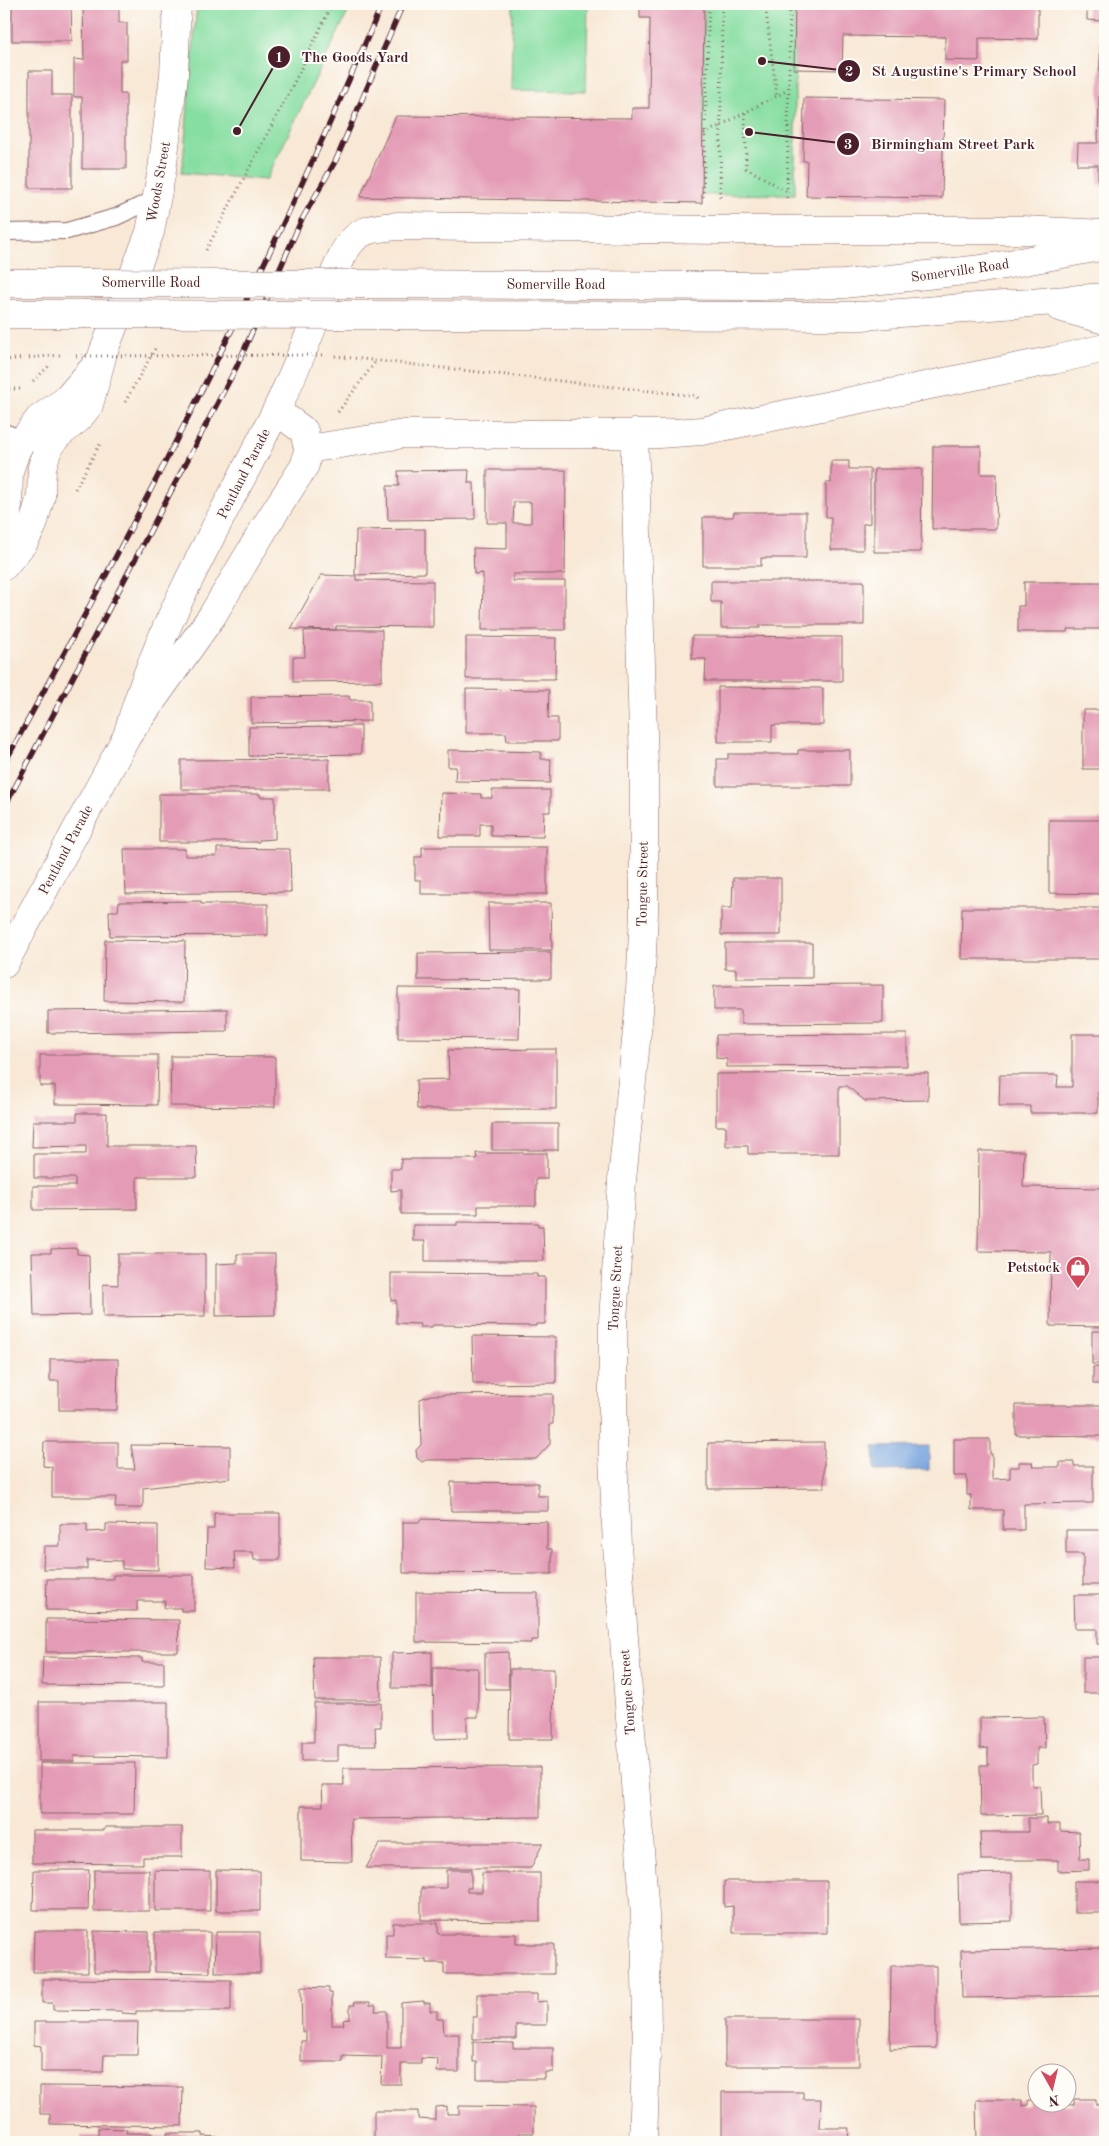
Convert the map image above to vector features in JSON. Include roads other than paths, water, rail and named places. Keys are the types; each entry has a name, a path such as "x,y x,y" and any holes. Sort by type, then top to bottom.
{"street":[{"name":"Woods Street","path":"48,449 57,436 87,409 104,353 150,232 157,198 174,75 177,4"},
{"name":"Pentland Parade","path":"127,736 148,672 188,581 275,413 347,247 362,232 399,226 719,230 1022,230 1105,234"},
{"name":"Somerville Road","path":"4,283 753,286 844,284 967,271 1105,246"},
{"path":"4,314 862,316 1105,298"},
{"path":"1033,304 1062,308 1105,320"},
{"path":"275,413 304,431 308,448 404,434 688,433 716,430 1105,348"},
{"name":"Woods Street","path":"4,537 13,436 66,400 98,363 104,353"},
{"name":"Tongue Street","path":"634,433 644,766 644,913 639,1011 622,1180 613,1321 613,1456 617,1546 645,1915 647,2030 643,2142"},
{"path":"4,566 24,542 33,525 41,496 42,468 48,449 13,436"},
{"name":"Pentland Parade","path":"4,964 127,736 212,616 266,524 302,471 308,448"}],"lane":[{"path":"4,232 67,231 116,217 157,198"}],"water":[{"path":"929,1446 929,1470 875,1471 874,1447"}],"railway":[{"path":"4,764 105,577 202,389 295,198 382,4"},
{"path":"4,808 237,366 301,221 336,160 403,4"}],"place":[{"name":"St Augustine's Primary School","path":"762,61"},
{"name":"The Goods Yard","path":"237,131"},
{"name":"Birmingham Street Park","path":"749,132"},
{"name":"Petstock","path":"1078,1289"}]}
